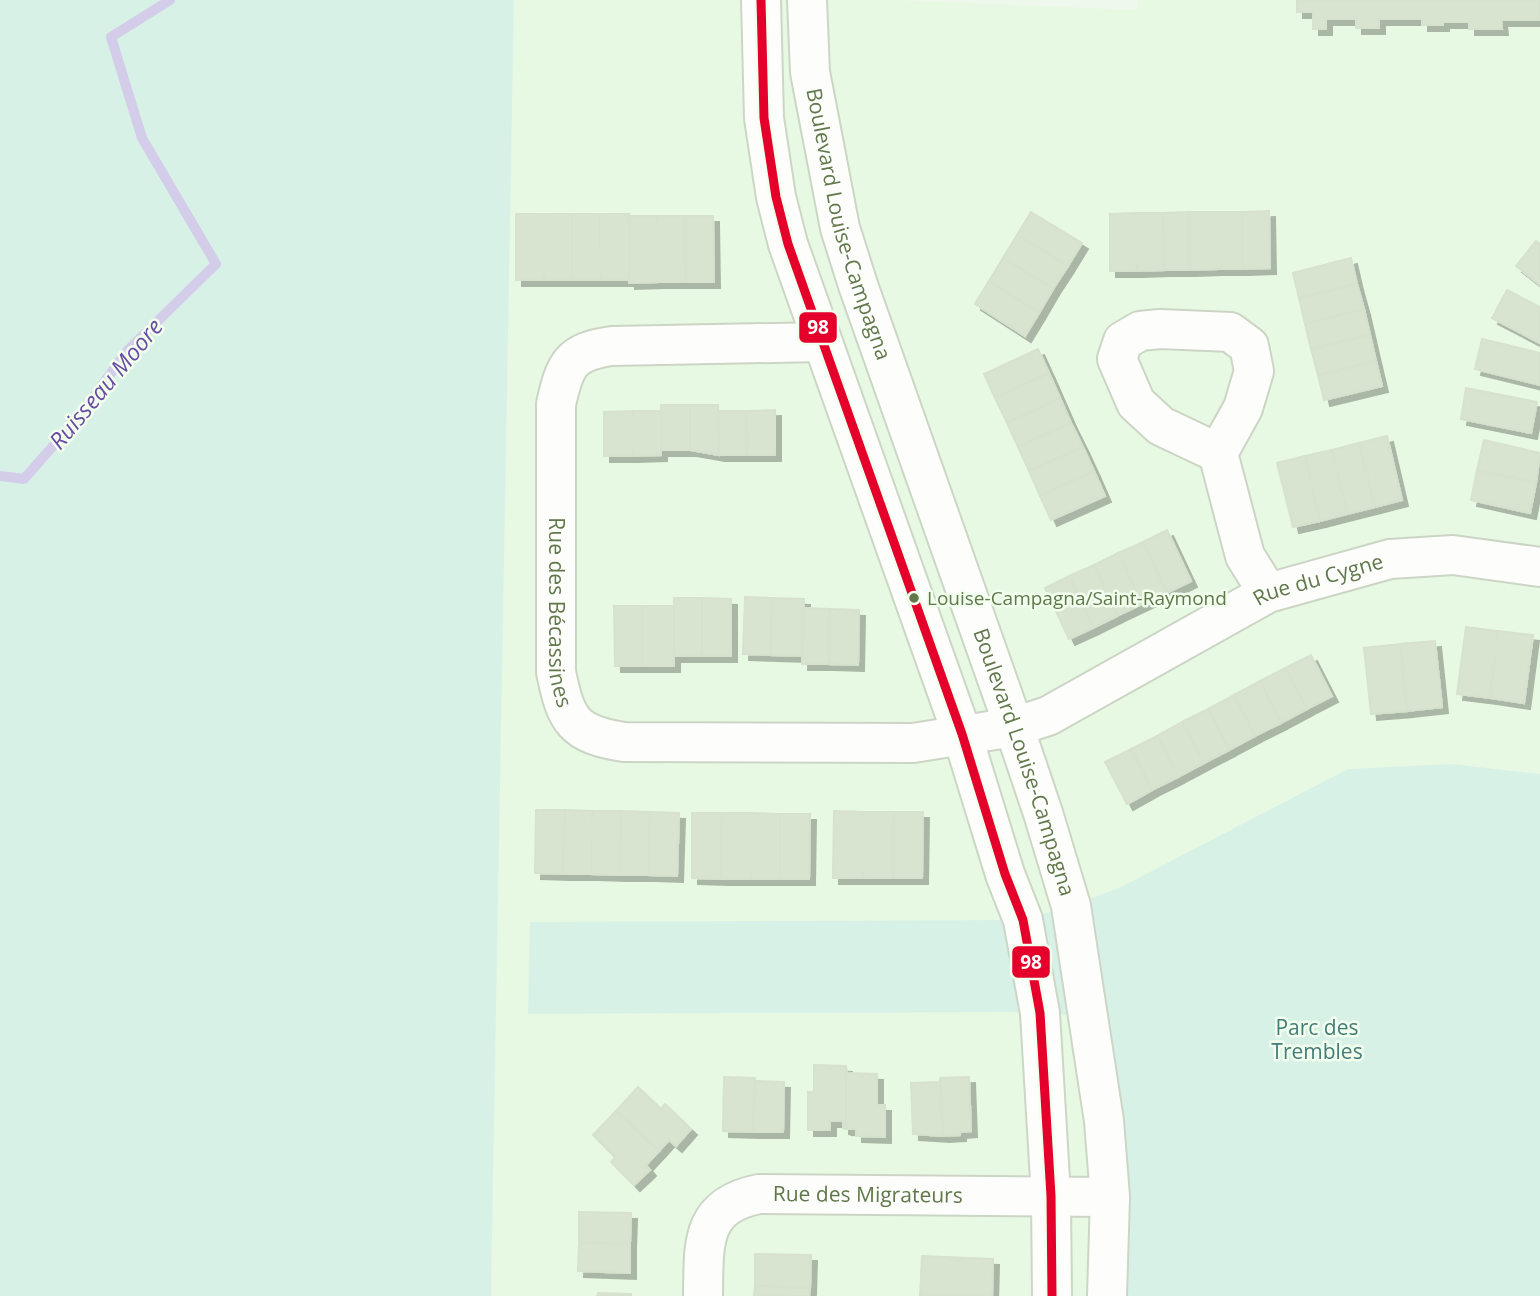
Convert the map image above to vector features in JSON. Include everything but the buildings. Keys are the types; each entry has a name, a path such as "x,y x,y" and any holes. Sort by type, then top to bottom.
{"street":[{"path":"761,0 762,93 771,171 788,244 962,734 1005,874 1023,920 1040,1013 1051,1196 1052,1296"},
{"name":"Boulevard Louise-Campagna","path":"807,0 810,72 840,228 1014,727 1071,906 1104,1121 1110,1197 1107,1296"},
{"name":"Rue des Bécassines","path":"822,342 612,346 588,349 569,364 556,404 556,672 562,702 575,725 596,738 624,742 914,743 962,734"},
{"path":"1218,453 1245,556 1268,593"},
{"name":"Rue du Cygne","path":"962,734 1014,727 1048,716 1268,593 1390,559 1453,555 1540,567"},
{"name":"Rue des Migrateurs","path":"703,1296 704,1250 710,1226 722,1208 739,1198 759,1194 1110,1197"}],"shaded area":[{"path":"514,0 895,0 1137,10 1138,0 1540,0 1540,1296 491,1296"}],"green space":[{"path":"0,0 514,0 491,1296 0,1296"},
{"name":"Parc des Trembles","path":"1451,764 1540,774 1540,1296 1107,1296 1087,1016 1009,1012 528,1014 530,922 1023,920 1121,887 1348,769"}],"waterway":[{"name":"Ruisseau Moore","path":"0,476 24,479 82,413 127,351 216,264 142,138 111,37 170,0"}],"transit line":[{"name":"98","path":"761,0 764,118 776,197 788,244 962,734 1005,874 1023,920 1040,1013 1051,1196 1052,1296"}],"place":[{"name":"Louise-Campagna/Saint-Raymond","path":"914,598"}]}
